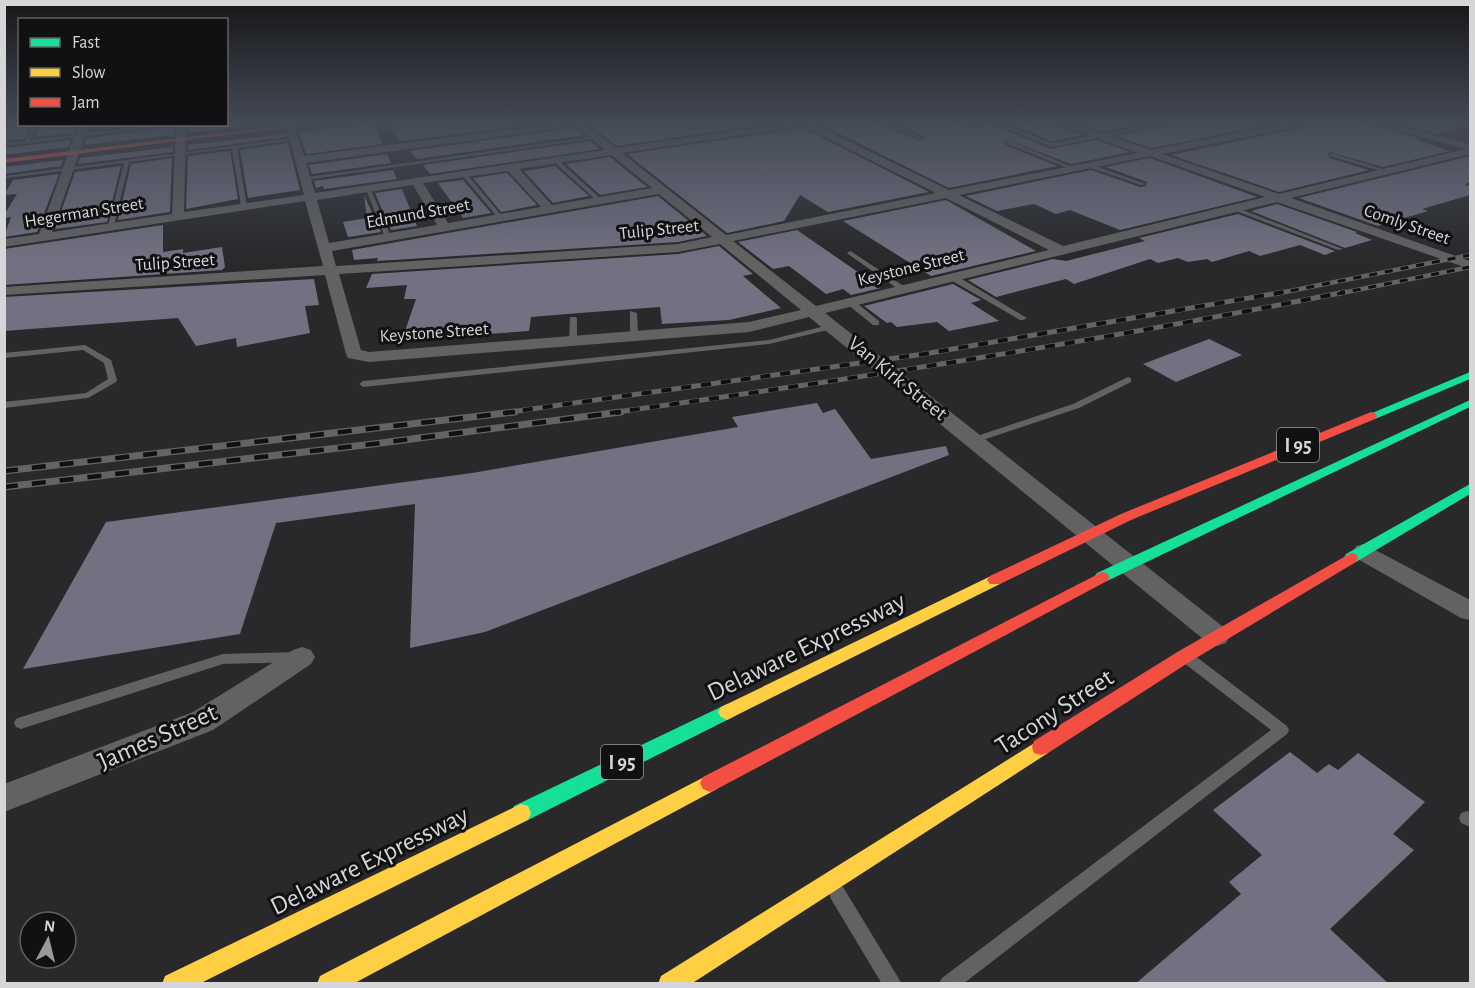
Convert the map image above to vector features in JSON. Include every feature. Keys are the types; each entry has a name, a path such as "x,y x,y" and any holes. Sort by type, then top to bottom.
{"main road":[{"name":"Delaware Expressway","path":"173,984 1071,543 1470,375"},
{"name":"I 95","path":"328,984 1102,578 1470,403"},
{"name":"Tacony Street","path":"669,984 1217,636 1470,488"}],"street":[{"path":"44,237 69,168"},
{"path":"178,216 180,168"},
{"path":"303,168 330,270"},
{"name":"Hegerman Street","path":"4,243 504,168"},
{"path":"512,168 549,209"},
{"name":"Van Kirk Street","path":"635,168 1217,636"},
{"path":"895,168 1060,250"},
{"name":"Tulip Street","path":"4,291 678,248 1078,168"},
{"name":"Comly Street","path":"1192,168 1470,265"},
{"name":"Keystone Street","path":"330,270 353,352 369,357 748,327 1397,168"},
{"path":"416,181 444,226"},
{"name":"Edmund Street","path":"324,248 661,190"},
{"path":"1364,552 1470,611"},
{"name":"James Street","path":"4,798 203,721 302,657"}],"lane":[{"path":"4,184 6,176 68,168"},
{"path":"111,226 125,168"},
{"path":"238,168 244,206"},
{"path":"305,178 374,168"},
{"path":"564,168 599,200"},
{"path":"1099,168 1143,184"},
{"path":"1376,168 1386,171"},
{"path":"464,174 500,217"},
{"path":"367,188 388,237"},
{"path":"1233,208 1340,249"},
{"path":"850,253 904,289"},
{"path":"952,277 1023,318"},
{"path":"850,302 876,323"},
{"path":"633,313 634,336"},
{"path":"573,319 573,341"},
{"path":"363,384 769,342 833,326"},
{"path":"4,356 85,347 108,362 113,380 88,395 4,405"},
{"path":"974,440 1076,406 1128,380"},
{"path":"948,984 1282,730 1185,656"},
{"path":"21,723 224,659 302,657"},
{"path":"831,883 893,984"}],"building":[{"path":"4,168 46,168 4,174"},
{"path":"120,168 107,222 55,229 75,172"},
{"path":"130,168 172,168 170,212 118,220"},
{"path":"188,168 233,168 238,199 186,209"},
{"path":"243,168 294,168 300,190 248,198"},
{"path":"310,168 354,168 312,174"},
{"path":"425,168 470,168 430,174"},
{"path":"557,168 589,196 553,203 524,171"},
{"path":"571,168 624,168 647,187 600,195"},
{"path":"645,168 882,168 929,192 828,212 800,195 784,221 727,233"},
{"path":"909,168 1047,168 949,188"},
{"path":"1109,168 1178,168 1257,197 1120,230 1070,210 1056,214 1034,204 997,211 966,196 1091,170 1140,187 1146,186 1147,182"},
{"path":"1209,168 1363,168 1369,170 1279,192"},
{"path":"1421,168 1470,168 1470,181 1465,185 1470,186 1470,195 1422,209 1428,211 1378,226 1299,198"},
{"path":"393,170 397,179 324,189 323,186 316,188 314,181"},
{"path":"507,173 537,205 501,212 473,178"},
{"path":"59,174 37,232 4,237 11,217 4,218 4,215 17,194 4,195 13,180"},
{"path":"463,180 491,213 463,218 438,183"},
{"path":"402,189 417,226 391,230 375,193"},
{"path":"364,195 381,232 348,237 343,222 367,218"},
{"path":"658,196 707,236 678,242 377,261 378,258 354,260 352,250"},
{"path":"946,200 1036,251 931,276 843,221"},
{"path":"1277,204 1357,232 1355,233 1372,240 1345,248 1251,211"},
{"path":"1238,214 1335,251 1325,255 1300,245 1260,256 1249,251 1212,262 1207,259 1188,262 1178,258 1158,263 1150,259 1074,284 1066,279 996,297 968,280 1053,259 1066,261 1145,241 1139,238"},
{"path":"163,225 163,252 183,249 183,253 222,247 225,267 222,270 4,285 4,249"},
{"path":"797,230 881,288 851,295 843,289 826,294 789,266 773,269 738,242"},
{"path":"719,246 753,274 743,276 781,308 729,320 662,324 660,307 531,317 529,331 488,334 488,324 447,327 445,338 407,341 409,334 404,334 416,299 404,299 407,285 366,288 372,274 678,254"},
{"path":"314,279 319,305 305,306 310,333 237,347 236,338 196,346 178,318 4,331 4,297"},
{"path":"953,284 981,300 971,303 999,321 949,331 937,322 897,327 891,322 887,323 864,306"},
{"path":"1209,339 1242,355 1176,382 1143,364"},
{"path":"817,403 823,413 835,409 871,459 946,446 949,455 485,632 410,648 415,504 276,523 240,634 23,669 106,522 472,473 738,427 732,417"},
{"path":"1290,752 1317,773 1329,764 1338,770 1358,753 1425,802 1393,834 1414,850 1330,929 1389,984 1135,984 1241,894 1229,882 1262,855 1213,810"}],"railway":[{"path":"1275,294 1470,255"},
{"path":"1337,294 1470,267"},
{"path":"503,413 924,354 1284,292"},
{"path":"610,413 978,358 1162,327 1345,292"},
{"path":"4,471 515,412"},
{"path":"4,487 373,444 621,412"}],"traffic: fast":[{"path":"1371,416 1470,375"},
{"path":"1102,577 1470,403"},
{"path":"1351,558 1470,488"},
{"path":"521,813 727,712"}],"traffic: slow":[{"path":"727,712 995,580"},
{"path":"669,984 1041,747"},
{"path":"328,984 710,783"},
{"path":"173,984 521,813"}],"traffic: jam":[{"path":"995,580 1126,517 1371,416"},
{"path":"1041,747 1185,656 1351,558"},
{"path":"710,783 1102,577"}]}
